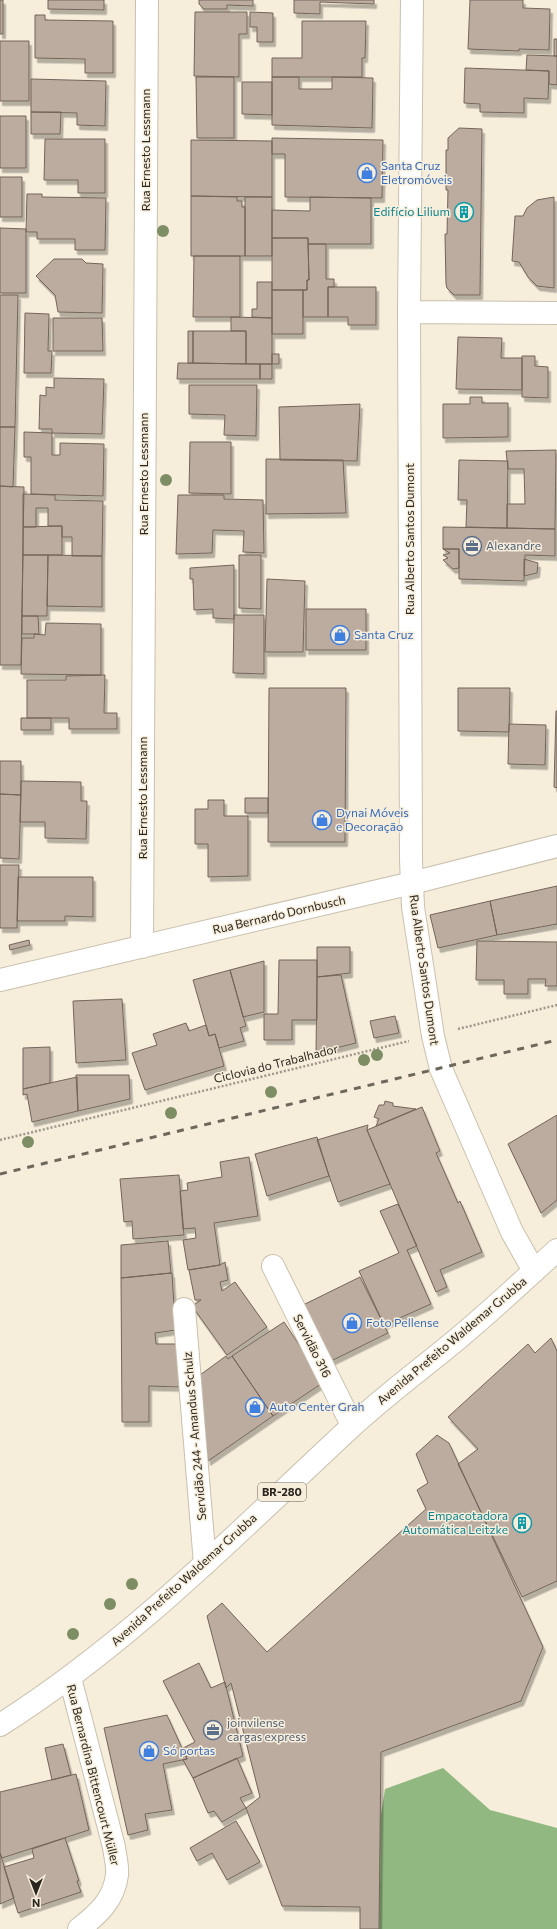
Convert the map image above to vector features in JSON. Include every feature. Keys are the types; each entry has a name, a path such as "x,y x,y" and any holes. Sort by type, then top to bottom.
{"main road":[{"name":"Rua Ernesto Lessmann","path":"142,948 147,0"},
{"name":"Rua Alberto Santos Dumont","path":"412,0 409,312 413,908 433,1036 441,1069 512,1232 534,1271"},
{"path":"409,312 557,313"},
{"name":"Rua Bernardo Dornbusch","path":"0,980 142,948 412,883 557,846"},
{"name":"Avenida Prefeito Waldemar Grubba","path":"0,1725 70,1678 118,1640 205,1564 352,1426 456,1340 557,1250"},
{"name":"Servidão 316","path":"272,1266 352,1426"},
{"name":"Servidão 244 - Amandus Schulz","path":"184,1309 205,1564"},
{"name":"Rua Bernardina Bittencourt Müller","path":"70,1678 114,1847 117,1874 111,1898 94,1917 80,1929"}],"path":[{"name":"Ciclovia do Trabalhador","path":"0,1140 557,1005"}],"green space":[{"path":"443,1768 490,1810 557,1828 557,1929 363,1929 385,1789"}],"building":[{"path":"0,0 3,0 3,34 0,34"},
{"path":"48,0 104,0 104,10 48,9"},
{"path":"199,0 253,0 253,6 227,5 227,9 204,9 199,4"},
{"path":"294,0 374,0 374,4 320,2 320,14 294,13"},
{"path":"470,0 523,0 523,8 550,9 549,50 519,49 519,51 468,49"},
{"path":"195,12 247,12 247,34 239,34 239,77 194,76"},
{"path":"250,12 273,13 273,42 257,42 257,27 250,27"},
{"path":"35,15 45,15 45,20 113,21 113,73 85,73 85,59 35,58"},
{"path":"302,21 366,21 365,58 362,58 362,77 272,77 272,58 302,58"},
{"path":"554,39 557,39 557,56 554,56"},
{"path":"0,41 29,41 29,101 0,101"},
{"path":"527,55 557,56 557,85 549,84 549,71 526,70"},
{"path":"465,68 549,71 548,99 524,98 524,113 480,112 480,104 464,103"},
{"path":"196,77 234,77 234,138 197,138"},
{"path":"272,77 299,77 299,89 332,89 332,77 373,78 372,128 272,125"},
{"path":"31,79 106,81 105,126 77,125 77,113 31,112"},
{"path":"242,82 272,82 272,115 242,114"},
{"path":"31,112 61,112 60,134 31,134"},
{"path":"0,116 26,116 26,168 0,168"},
{"name":"Edifício Lilium","path":"459,128 482,129 480,295 454,295 447,288 446,284 445,234 447,234 448,190 446,190 446,150 448,150 448,138"},
{"path":"272,138 383,140 382,198 285,197 285,154 272,154"},
{"path":"45,139 105,139 105,193 78,193 78,180 44,180"},
{"path":"191,140 272,141 272,197 191,196"},
{"path":"0,177 22,177 22,217 0,217"},
{"path":"27,194 42,194 42,197 106,198 105,250 75,250 75,239 37,239 37,232 26,232"},
{"path":"191,196 237,197 237,201 242,201 242,207 245,207 245,256 191,256"},
{"path":"245,197 272,197 272,256 245,256"},
{"path":"310,197 371,198 371,244 308,244 308,238 272,238 272,210 310,211"},
{"path":"554,197 554,288 537,286 528,277 519,262 512,261 515,216 523,216 527,208 537,200"},
{"path":"0,228 26,229 26,293 0,293"},
{"path":"272,238 308,238 309,280 307,280 307,290 272,290"},
{"path":"308,244 326,244 326,279 334,279 334,287 328,287 328,317 303,317 303,290 307,290 307,280 309,280"},
{"path":"194,256 240,256 240,317 193,317"},
{"path":"54,259 82,259 86,263 103,264 102,313 58,312 55,295 36,276"},
{"path":"257,282 272,282 272,318 252,317 252,309 257,309"},
{"path":"328,287 376,287 376,325 348,325 348,317 328,317"},
{"path":"272,290 303,290 303,334 272,334"},
{"path":"0,295 18,295 15,427 0,427"},
{"path":"25,313 49,314 48,351 52,351 51,373 24,373"},
{"path":"231,317 272,318 272,364 246,364 246,331 231,331"},
{"path":"53,318 102,318 103,351 53,351"},
{"path":"188,331 193,331 193,363 188,363"},
{"path":"193,331 246,331 246,364 193,363"},
{"path":"458,337 502,338 501,358 522,358 522,390 456,389"},
{"path":"272,354 279,354 279,364 272,364"},
{"path":"522,356 535,356 535,366 548,367 548,398 522,397"},
{"path":"178,363 260,364 260,379 177,379"},
{"path":"260,364 272,364 272,379 260,379"},
{"path":"54,378 104,379 102,434 52,433 52,429 39,429 40,395 46,396 46,387 54,388"},
{"path":"189,385 257,385 256,436 224,435 225,415 189,414"},
{"path":"470,397 482,397 482,403 508,403 508,437 443,438 443,404 470,404"},
{"path":"360,404 357,461 280,460 279,407"},
{"path":"0,427 15,427 13,487 0,486"},
{"path":"24,432 52,433 52,455 60,455 60,443 104,444 103,496 31,494 31,457 24,457"},
{"path":"190,442 231,442 231,494 189,493"},
{"path":"556,450 555,529 507,528 507,504 525,504 524,469 508,469 506,451"},
{"path":"266,459 343,460 346,513 266,514"},
{"path":"459,460 508,461 507,528 466,527 467,500 458,500"},
{"path":"0,486 24,487 21,665 0,665"},
{"path":"23,494 55,495 55,500 103,501 102,556 72,556 72,537 62,537 62,526 48,526 48,508 36,508 36,527 23,527"},
{"path":"178,495 224,495 224,499 263,500 264,553 243,552 244,531 213,530 212,553 176,554"},
{"path":"62,526 62,555 23,555 23,527"},
{"path":"443,527 555,529 555,556 525,555 524,581 459,579 459,549 443,549"},
{"path":"443,549 459,549 459,568 453,569 443,560 448,558 443,555 450,553"},
{"path":"23,555 48,555 47,616 22,616"},
{"path":"48,555 102,556 102,607 47,606"},
{"path":"239,555 261,555 261,609 239,608"},
{"path":"524,559 538,563 537,573 524,576"},
{"path":"234,565 234,619 213,618 213,609 194,610 193,579 190,579 190,568"},
{"path":"267,579 305,581 303,652 265,652"},
{"path":"306,609 366,609 366,650 306,650"},
{"path":"234,615 264,615 264,674 233,673"},
{"path":"22,616 38,616 39,634 22,634"},
{"path":"46,623 101,624 101,675 21,674 22,638 34,638 34,634 45,635"},
{"path":"105,675 104,713 117,713 117,729 69,729 69,718 27,718 27,680 66,680 66,676"},
{"path":"269,688 346,688 345,842 268,842"},
{"path":"458,688 510,688 509,732 458,731"},
{"path":"557,711 557,788 554,787"},
{"path":"21,718 51,718 51,730 21,730"},
{"path":"509,724 546,725 545,765 508,764"},
{"path":"0,761 21,761 21,795 0,794"},
{"path":"21,781 81,782 81,801 87,801 86,839 45,838 45,822 20,822"},
{"path":"0,794 21,795 19,859 0,858"},
{"path":"245,798 268,798 268,813 245,813"},
{"path":"208,800 224,800 224,816 248,816 248,876 208,877 208,844 195,844 195,809 208,809"},
{"path":"0,865 19,865 17,928 0,928"},
{"path":"18,877 93,877 93,917 65,916 65,921 17,921"},
{"path":"557,886 557,924 497,935 490,901"},
{"path":"490,901 497,935 438,948 430,915"},
{"path":"29,940 30,945 10,950 9,945"},
{"path":"477,941 557,942 557,986 545,986 546,979 528,979 528,994 504,994 504,980 476,980"},
{"path":"317,947 350,947 350,973 317,977"},
{"path":"279,960 317,960 317,1020 292,1020 292,1040 264,1040 264,1014 278,1014"},
{"path":"264,961 264,1012 243,1017 230,970"},
{"path":"230,970 246,1026 240,1028 244,1041 219,1048 215,1034 209,1036 193,980"},
{"path":"341,975 356,1043 316,1053 317,977"},
{"path":"122,999 126,1060 76,1063 73,1001"},
{"path":"395,1016 399,1033 374,1038 370,1021"},
{"path":"186,1023 189,1031 206,1025 209,1036 215,1034 224,1066 145,1090 132,1053 157,1045 153,1034"},
{"path":"50,1047 50,1083 23,1089 23,1048"},
{"path":"76,1075 129,1075 130,1099 78,1111"},
{"path":"77,1077 78,1111 32,1122 27,1094 23,1095 23,1089"},
{"path":"385,1101 393,1103 393,1106 416,1109 376,1126 379,1119 374,1117 379,1105 384,1105"},
{"path":"422,1107 440,1151 436,1153 458,1203 460,1201 482,1252 440,1270 447,1287 436,1292 367,1130"},
{"path":"557,1115 557,1200 541,1213 508,1144"},
{"path":"368,1125 367,1130 390,1184 338,1202 317,1140"},
{"path":"317,1137 329,1176 267,1196 255,1154"},
{"path":"249,1157 258,1216 214,1223 220,1265 188,1270 183,1240 196,1238 195,1228 183,1229 180,1191 188,1190 187,1183 222,1177 220,1162"},
{"path":"179,1175 184,1235 133,1239 132,1221 124,1222 120,1179"},
{"path":"398,1204 417,1246 407,1250 431,1304 384,1325 359,1271 399,1253 380,1211"},
{"path":"168,1241 171,1273 121,1278 121,1245"},
{"path":"225,1262 228,1280 220,1282 222,1291 235,1282 267,1327 227,1355 192,1306 201,1300 195,1300 189,1270 220,1265"},
{"path":"172,1273 174,1306 183,1329 155,1333 156,1344 181,1344 181,1387 149,1386 149,1422 122,1422 121,1278"},
{"path":"360,1277 388,1333 329,1362 301,1306"},
{"path":"284,1322 324,1382 273,1416 232,1356"},
{"name":"Empacotadora Automática Leitzke","path":"551,1338 557,1351 557,1581 522,1597 458,1464 478,1449 448,1417 528,1344 535,1353"},
{"path":"226,1356 228,1359 232,1356 273,1416 208,1461 200,1375"},
{"path":"437,1435 449,1443 543,1647 521,1701 381,1752 379,1929 360,1929 360,1907 282,1906 246,1808 260,1797 231,1683 226,1688 207,1616 222,1603 267,1652 426,1509 417,1490 428,1483 416,1454"},
{"name":"joinvilense cargas express","path":"199,1663 211,1688 225,1682 243,1756 193,1778 183,1760 187,1759 183,1748 195,1742 163,1681"},
{"path":"167,1715 187,1759 163,1764 172,1810 145,1814 148,1830 128,1835 104,1728"},
{"path":"63,1744 71,1775 52,1780 45,1748"},
{"path":"237,1758 252,1793 240,1798 246,1808 222,1822 214,1811 208,1813 193,1778"},
{"path":"76,1774 89,1830 2,1858 0,1853 0,1792"},
{"path":"236,1821 260,1862 227,1880 212,1853 197,1861 190,1848"},
{"path":"65,1838 79,1881 77,1881 81,1892 18,1913 4,1867 34,1858 32,1849"},
{"path":"0,1853 14,1898 0,1904"}],"railway":[{"path":"0,1174 557,1040"}],"place":[{"name":"Santa Cruz Eletromóveis","path":"367,173"},
{"name":"Edifício Lilium","path":"464,212"},
{"name":"Alexandre","path":"472,546"},
{"name":"Santa Cruz","path":"340,635"},
{"name":"Dynai Móveis e Decoração","path":"322,820"},
{"name":"Foto Pellense","path":"352,1323"},
{"name":"Auto Center Grah","path":"255,1407"},
{"name":"Empacotadora Automática Leitzke","path":"522,1523"},
{"name":"joinvilense cargas express","path":"213,1730"},
{"name":"Só portas","path":"149,1751"}]}
